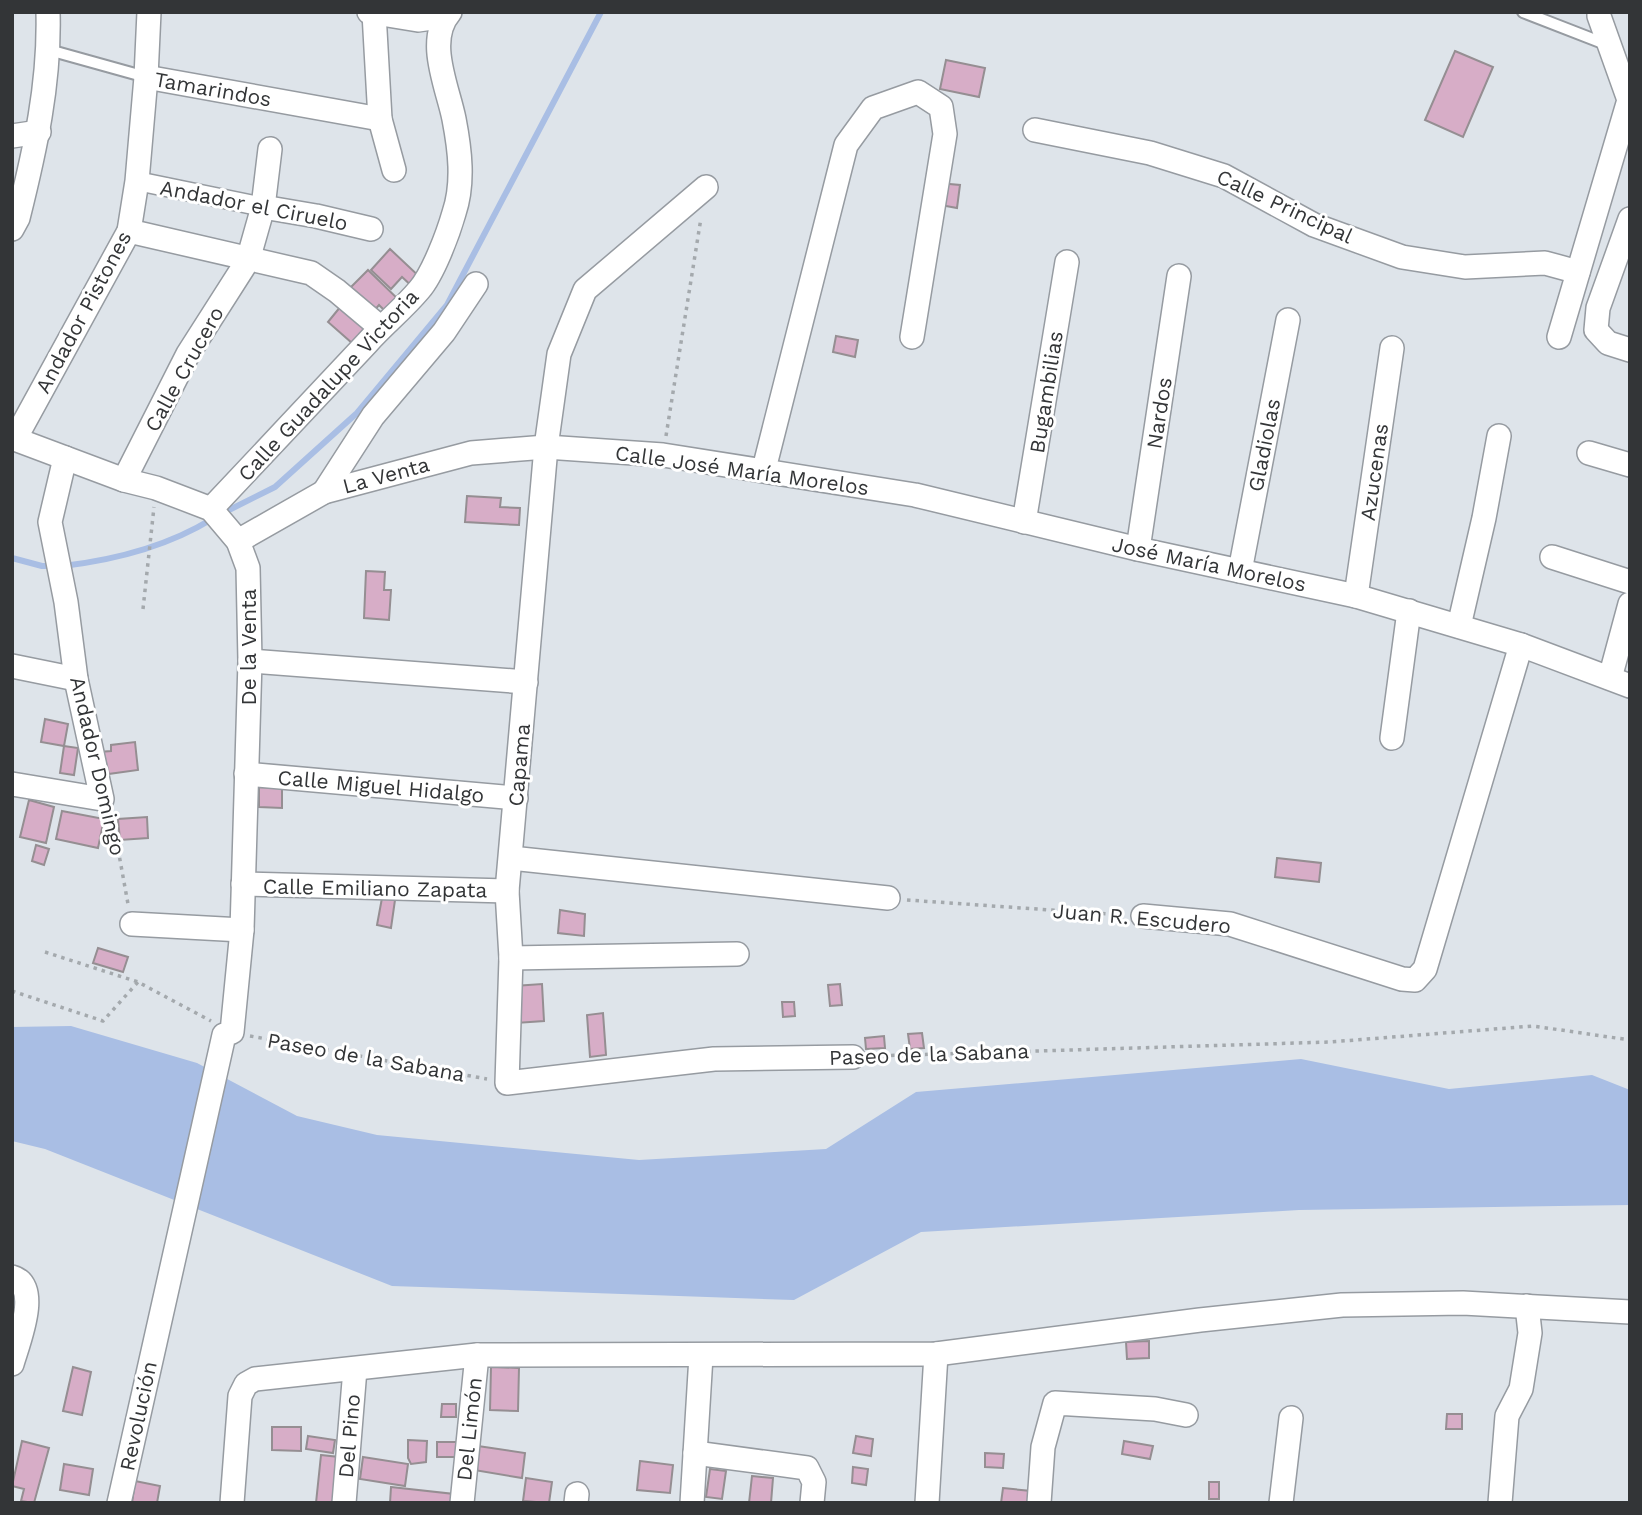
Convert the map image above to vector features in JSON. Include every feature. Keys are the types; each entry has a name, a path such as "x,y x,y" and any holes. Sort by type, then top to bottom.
{"street":[{"path":"12,229 18,218 39,132 49,50 47,12"},
{"name":"Andador Pistones","path":"14,439 130,231 137,181 149,12"},
{"path":"1559,337 1629,100 1599,12"},
{"path":"394,170 380,119 372,13 418,20 448,14"},
{"name":"Calle Guadalupe Victoria","path":"223,522 381,328 421,289 443,244 459,192 461,174 454,120 439,52 439,36 448,14"},
{"name":"Tamarindos","path":"146,77 380,119"},
{"path":"764,470 846,145 873,108 918,92 941,107 945,135 912,337"},
{"name":"Calle Principal","path":"1035,130 1150,153 1224,176 1314,225 1402,257 1465,267 1545,263 1578,272"},
{"path":"12,136 39,132"},
{"name":"Calle Crucero","path":"124,480 188,354 248,260 263,208 270,149"},
{"name":"Andador el Ciruelo","path":"137,181 371,229"},
{"name":"Capama","path":"507,1083 511,958 507,891 546,447 559,354 585,290 706,187"},
{"path":"1630,219 1598,308 1596,330 1608,343 1630,350"},
{"path":"130,231 311,273 381,328"},
{"name":"Bugambilias","path":"1024,522 1067,262"},
{"name":"Nardos","path":"1138,550 1180,276"},
{"path":"324,492 373,416 444,332 476,284"},
{"name":"Gladiolas","path":"1240,571 1288,320"},
{"name":"Azucenas","path":"1356,596 1392,348"},
{"path":"1459,626 1484,518 1499,436"},
{"path":"14,439 124,480 156,488 223,522"},
{"name":"Calle José María Morelos","path":"546,447 663,455 895,491"},
{"name":"La Venta","path":"223,522 471,453 546,447"},
{"path":"1589,453 1630,465"},
{"name":"Andador Domingo","path":"65,458 50,522 53,548 62,579 76,678 102,799"},
{"name":"José María Morelos","path":"895,491 1138,550 1356,596 1521,645 1620,682"},
{"name":"De la Venta","path":"223,522 248,568 250,661 242,930 228,1033"},
{"path":"1552,557 1630,582"},
{"path":"1620,682 1630,604"},
{"path":"1392,738 1409,611"},
{"name":"Juan R. Escudero","path":"1143,916 1230,924 1402,979 1415,980 1425,969 1521,645"},
{"path":"250,661 526,682"},
{"path":"12,666 76,678"},
{"name":"Calle Miguel Hidalgo","path":"246,774 516,798"},
{"path":"12,784 102,799"},
{"path":"511,858 888,898"},
{"name":"Calle Emiliano Zapata","path":"243,884 507,891"},
{"path":"132,924 242,930"},
{"path":"511,958 737,954"},
{"name":"Revolución","path":"119,1503 156,1330 228,1033"},
{"name":"Paseo de la Sabana","path":"507,1083 714,1059 853,1057"},
{"path":"12,1277 17,1278 27,1289 28,1304 12,1364"},
{"path":"232,1503 240,1396 246,1384 255,1379 477,1356 936,1354 1200,1320 1342,1305 1463,1303 1630,1312"},
{"path":"1500,1503 1507,1416 1521,1389 1530,1333 1527,1306"},
{"path":"927,1503 936,1354"},
{"name":"Del Limón","path":"462,1503 477,1356"},
{"path":"692,1503 701,1356"},
{"name":"Del Pino","path":"344,1503 355,1369"},
{"path":"1039,1503 1042,1447 1055,1403 1155,1409 1186,1415"},
{"path":"1281,1503 1291,1419"},
{"path":"695,1453 807,1468 814,1482 812,1503"}],"lane":[{"path":"1523,12 1611,46"},
{"name":"Tamarindos","path":"49,50 146,77"}],"path":[{"path":"663,455 706,187"},
{"path":"143,609 156,488"},
{"name":"Andador Domingo","path":"102,799 114,818 132,924"},
{"name":"Juan R. Escudero","path":"888,898 1143,916"},
{"name":"Paseo de la Sabana","path":"45,951 138,982 228,1033 507,1083"},
{"path":"12,991 103,1021 138,982"},
{"name":"Paseo de la Sabana","path":"853,1057 1330,1042 1533,1026 1630,1040"}],"water":[{"path":"71,1026 197,1063 297,1116 377,1135 639,1160 826,1149 916,1092 1301,1059 1449,1089 1592,1075 1630,1090 1630,1205 1299,1210 921,1232 794,1300 392,1286 45,1149 12,1141 12,1027"}],"building":[{"path":"1455,51 1493,67 1463,137 1425,120"},
{"path":"946,60 985,68 979,97 940,89"},
{"path":"938,183 960,185 957,208 935,204"},
{"path":"390,249 423,280 415,289 402,277 391,289 371,270"},
{"path":"368,270 402,303 390,316 379,305 373,312 350,288"},
{"path":"345,301 370,322 352,343 328,322"},
{"path":"836,336 858,340 855,357 833,352"},
{"path":"467,496 501,498 500,507 520,508 519,525 465,522"},
{"path":"366,571 385,572 384,590 391,590 389,620 364,618"},
{"path":"45,719 68,724 64,746 41,742"},
{"path":"135,742 138,770 101,775 99,752 111,751 111,745"},
{"path":"64,746 78,748 74,775 60,773"},
{"path":"259,787 282,788 282,808 259,807"},
{"path":"29,800 54,807 46,843 20,837"},
{"path":"62,811 104,819 98,848 56,839"},
{"path":"147,817 148,838 120,840 118,819"},
{"path":"36,845 49,849 44,865 32,861"},
{"path":"1277,858 1321,863 1319,882 1275,877"},
{"path":"382,898 395,900 391,928 377,925"},
{"path":"560,910 585,914 584,936 558,933"},
{"path":"98,948 128,957 123,972 93,963"},
{"path":"542,984 544,1021 516,1023 514,986"},
{"path":"840,984 842,1005 830,1006 828,985"},
{"path":"782,1002 794,1002 795,1016 783,1017"},
{"path":"603,1013 606,1055 590,1057 587,1015"},
{"path":"922,1033 924,1048 910,1049 908,1034"},
{"path":"884,1036 885,1048 866,1049 865,1038"},
{"path":"1149,1341 1149,1358 1127,1359 1126,1342"},
{"path":"73,1367 91,1372 82,1415 63,1411"},
{"path":"491,1367 519,1368 518,1411 490,1410"},
{"path":"442,1404 456,1404 456,1417 441,1417"},
{"path":"1447,1414 1462,1414 1462,1429 1446,1429"},
{"path":"272,1427 301,1427 301,1451 272,1450"},
{"path":"308,1436 335,1440 333,1453 306,1449"},
{"path":"856,1436 873,1439 871,1456 853,1453"},
{"path":"408,1440 427,1441 426,1462 411,1464 408,1458"},
{"path":"22,1441 49,1448 34,1503 21,1501 24,1489 12,1486"},
{"path":"1124,1441 1153,1446 1150,1459 1122,1454"},
{"path":"437,1442 456,1442 456,1457 437,1457"},
{"path":"478,1446 525,1453 522,1478 474,1470"},
{"path":"985,1453 1004,1454 1003,1468 985,1467"},
{"path":"321,1455 339,1457 335,1503 316,1503"},
{"path":"363,1457 408,1464 405,1486 360,1479"},
{"path":"640,1461 673,1465 670,1493 637,1490"},
{"path":"64,1464 93,1469 89,1495 60,1490"},
{"path":"853,1467 868,1469 866,1485 852,1483"},
{"path":"710,1469 726,1471 722,1499 706,1497"},
{"path":"752,1476 773,1478 771,1503 749,1503"},
{"path":"526,1478 552,1482 549,1503 523,1501"},
{"path":"135,1481 160,1486 157,1503 132,1503"},
{"path":"1209,1482 1219,1482 1219,1499 1209,1499"},
{"path":"391,1487 454,1494 453,1503 390,1503"},
{"path":"1003,1488 1031,1491 1029,1503 1001,1503"}],"waterway":[{"path":"221,514 275,487 357,413 447,305 601,12"},
{"path":"63,566 140,550 177,537 212,519"},
{"path":"12,558 52,566"}]}
